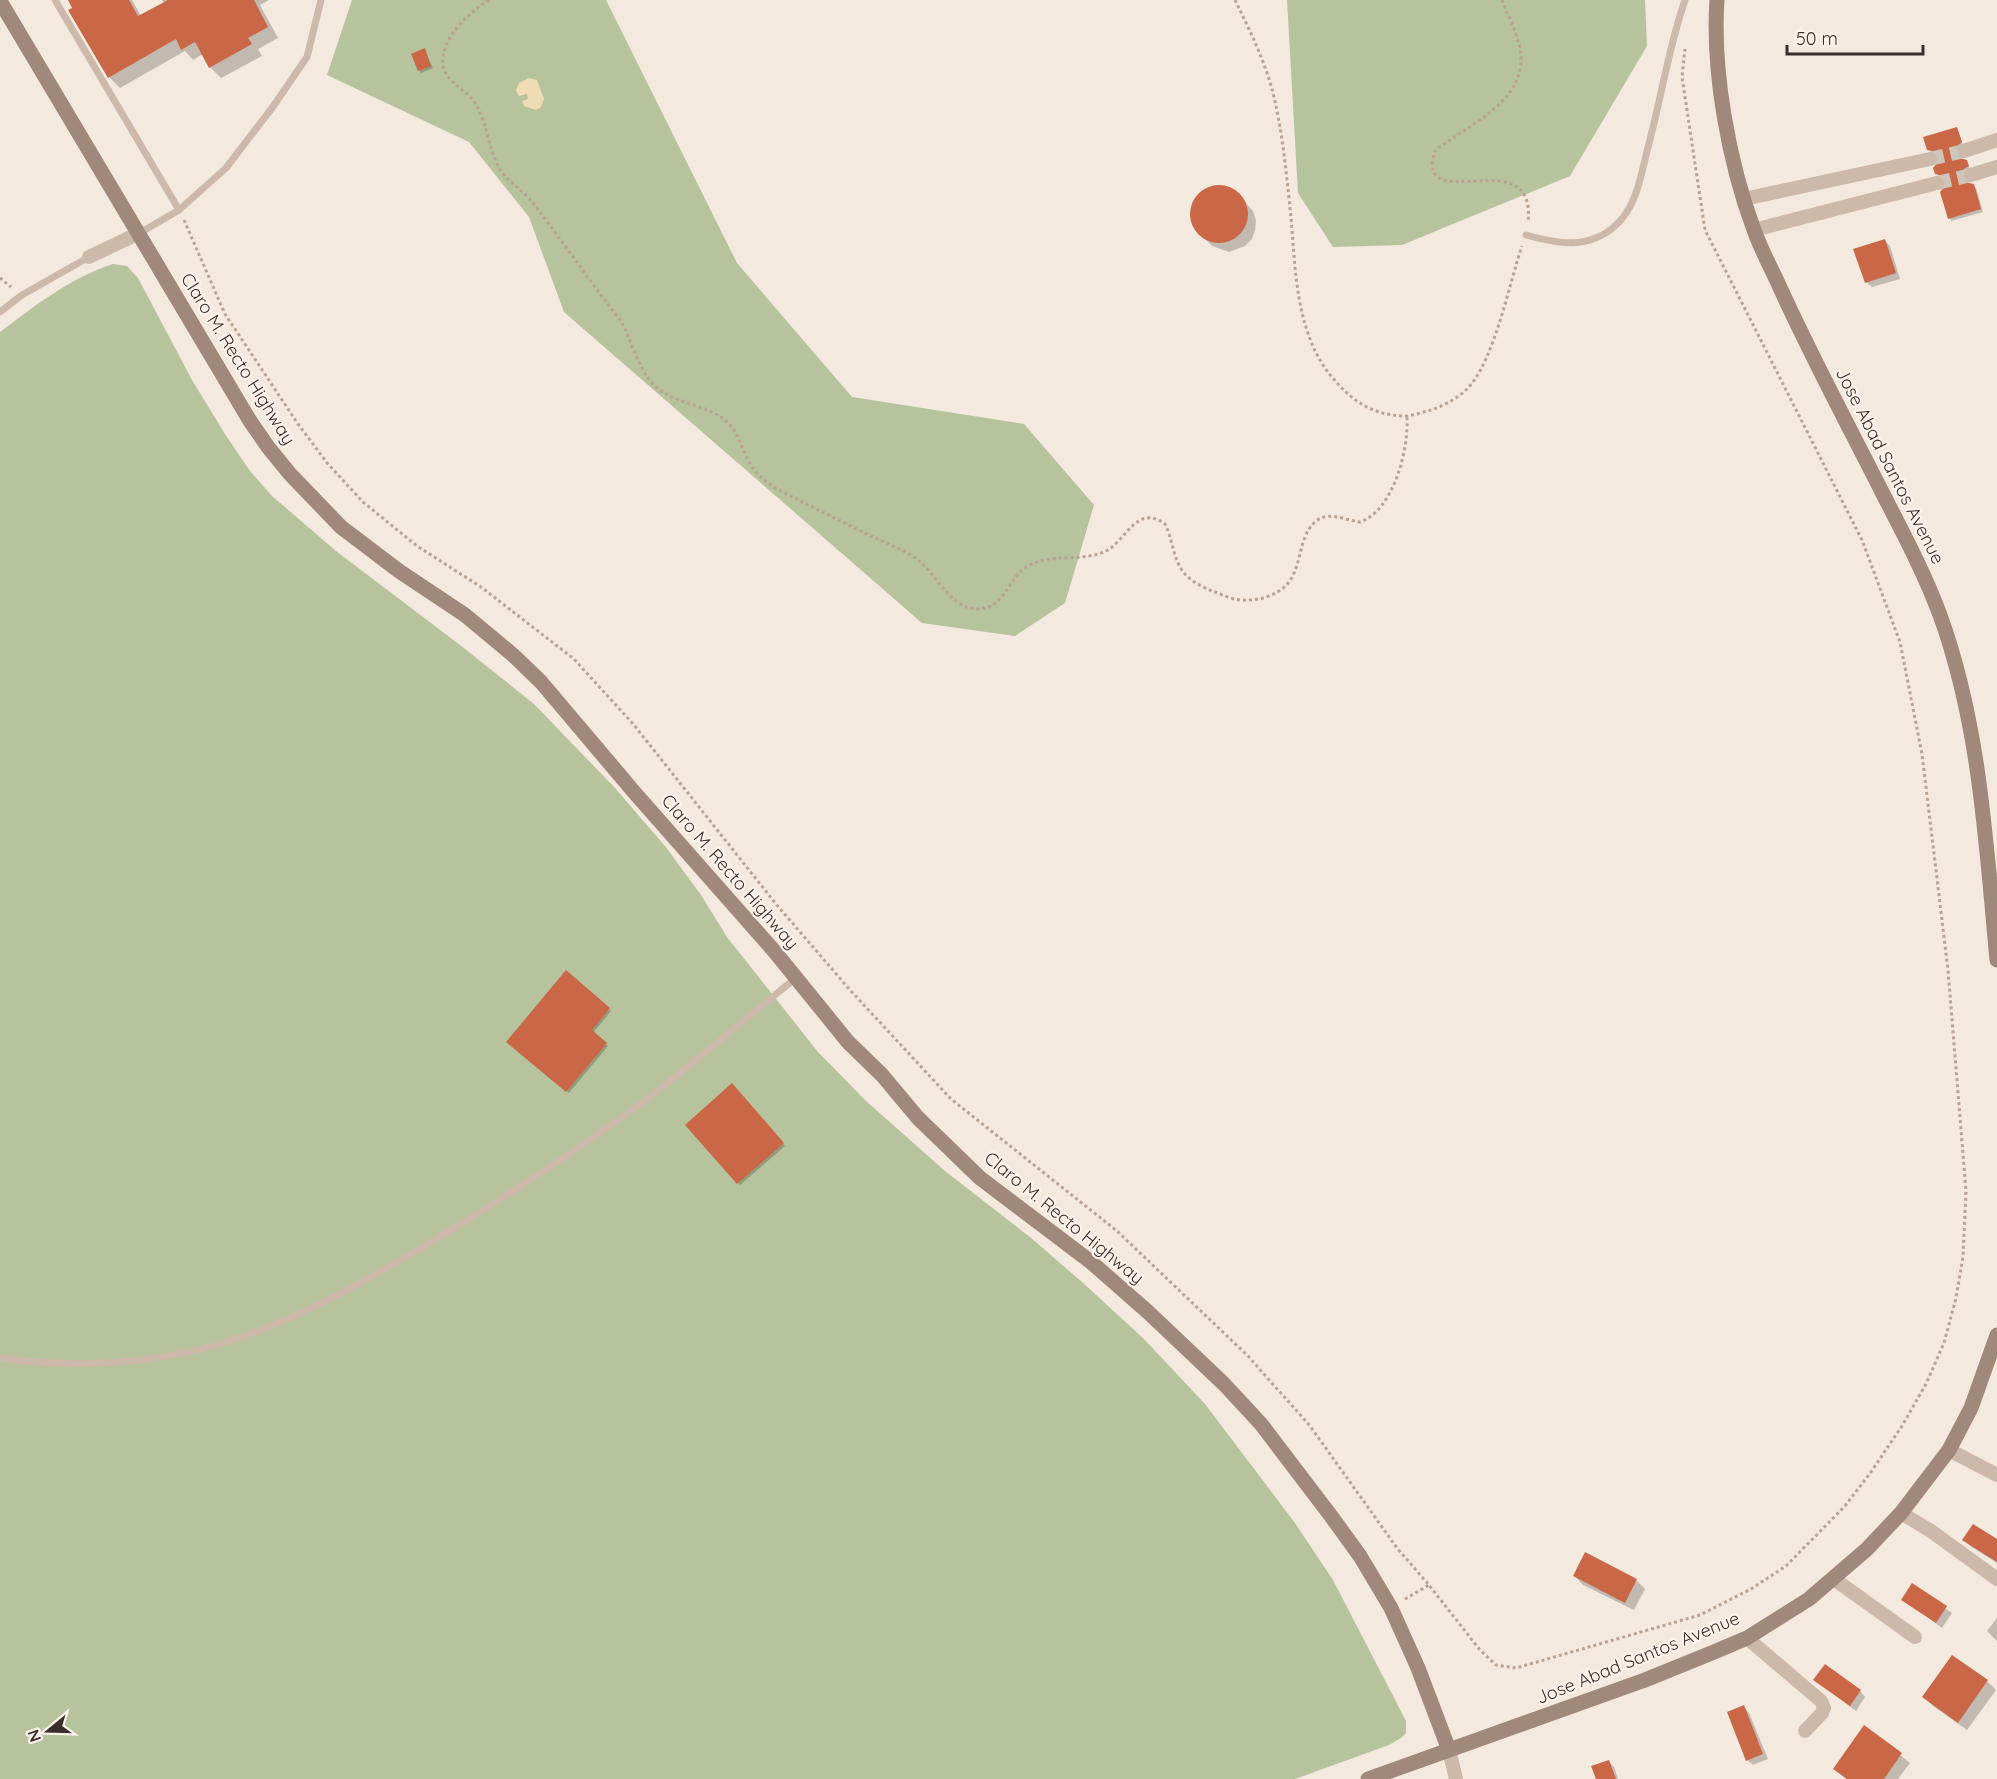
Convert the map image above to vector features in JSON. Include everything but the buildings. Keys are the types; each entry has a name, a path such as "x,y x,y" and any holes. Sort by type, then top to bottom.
{"main road":[{"name":"Jose Abad Santos Avenue","path":"1717,0 1719,68 1724,116 1754,230 1794,319 1915,557 1943,623 1956,664 1969,721 1980,795 1997,960"},
{"name":"Claro M. Recto Highway","path":"0,1 250,421 290,474 341,527 399,571 472,621 541,682 634,792 776,952 848,1042 882,1075 918,1118 980,1178 1091,1262 1186,1346 1261,1424 1360,1556 1391,1608 1418,1668 1449,1750"},
{"name":"Jose Abad Santos Avenue","path":"1368,1779 1645,1680 1747,1638 1809,1599 1867,1549 1901,1513 1948,1450 1971,1408 1994,1355 1997,1335"}],"street":[{"path":"1964,151 1997,140"},
{"path":"1744,199 1930,159"},
{"path":"1971,174 1997,167"},
{"path":"1754,230 1937,183"},
{"path":"89,256 137,234"},
{"path":"1948,1450 1997,1475"},
{"path":"1901,1513 1931,1530 1997,1579"},
{"path":"1834,1579 1915,1637"},
{"path":"1747,1638 1821,1701 1824,1708 1822,1713 1804,1731"},
{"path":"1449,1750 1456,1779"}],"lane":[{"path":"55,0 179,210"},
{"path":"137,234 179,210 226,168 307,57 321,0"},
{"path":"1526,235 1566,244 1587,241 1605,234 1617,225 1628,210 1637,189 1685,0"},
{"path":"0,312 22,295 89,256"},
{"path":"0,1358 84,1364 158,1358 225,1342 281,1321 336,1296 379,1274 558,1163 664,1085 796,978"}],"path":[{"path":"489,0 468,16 453,34 443,53 444,69 448,77 475,103 501,172 531,201 621,321 641,368 663,392 723,418 735,432 756,473 765,480 793,497 918,560 957,603 965,607 975,609 994,605 1019,572 1034,563 1087,557 1107,551 1137,521 1152,518 1165,524 1179,564 1185,574 1200,586 1234,599 1264,598 1275,594 1290,581 1296,570 1306,534 1318,520 1336,516 1360,522 1376,513 1393,486 1404,457 1408,432 1407,416"},
{"path":"1235,0 1263,64 1274,98 1288,195 1297,287 1309,336 1329,375 1349,396 1366,407 1384,414 1407,416 1436,409 1451,400 1467,390 1480,372 1492,342 1526,235 1529,213 1524,191 1503,181 1451,182 1441,180 1435,173 1432,161 1435,151 1497,107 1512,91 1521,63 1520,48 1502,0"},
{"path":"179,210 225,314 298,424 328,464 363,502 417,546 481,587 574,659 634,725 776,904 850,990 951,1100 1117,1231 1248,1356 1310,1426 1397,1548 1488,1659 1496,1665 1516,1668 1700,1615 1751,1589 1786,1566 1816,1537 1871,1472 1902,1426 1926,1384 1944,1343 1956,1298 1961,1267 1966,1191 1948,970 1922,753 1900,642 1862,540 1705,230 1682,76 1686,44"},
{"path":"1391,1608 1429,1585"}],"green space":[{"path":"352,0 606,0 737,263 852,397 1024,424 1094,505 1065,603 1015,636 922,623 564,312 529,217 469,142 327,75"},
{"path":"1287,0 1645,0 1647,46 1570,176 1402,245 1333,247 1298,193"},
{"path":"113,264 127,266 138,278 192,380 225,434 250,471 272,496 336,551 534,704 615,788 665,846 701,895 727,937 818,1052 866,1101 945,1171 1031,1238 1082,1282 1144,1339 1205,1404 1295,1523 1333,1580 1406,1721 1406,1733 1401,1738 1389,1745 1295,1779 0,1779 0,332 40,302 68,285"}],"sand":[{"path":"529,78 537,80 544,99 541,107 536,110 524,106 522,101 528,99 527,94 519,96 516,90 519,83"}],"tunnel":[{"path":"1930,159 1964,151"},
{"path":"1937,183 1971,175"}]}
